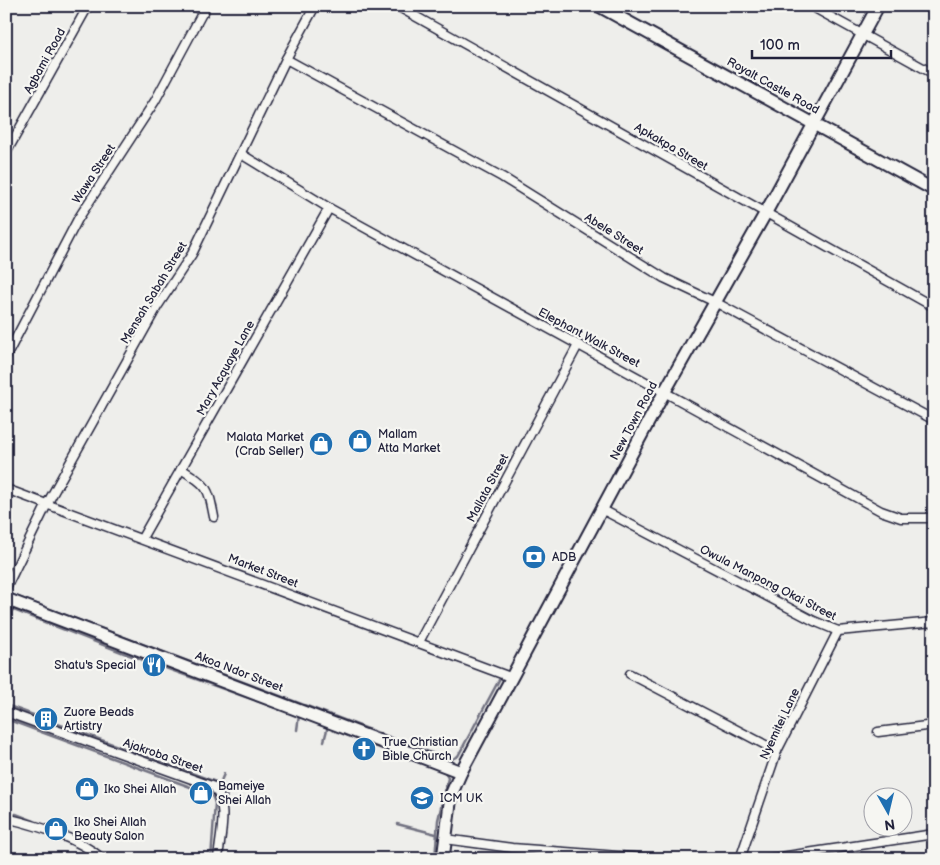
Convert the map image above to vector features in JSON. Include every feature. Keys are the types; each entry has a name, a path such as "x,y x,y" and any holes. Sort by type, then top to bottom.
{"street":[{"name":"Agbami Road","path":"6,153 88,6"},
{"path":"193,6 205,9"},
{"name":"Mensah Sabah Street","path":"6,588 47,504 157,307 192,254 286,59 315,6"},
{"name":"Apkakpa Street","path":"397,6 548,89 765,214 934,307"},
{"name":"Royalt Castle Road","path":"599,6 934,190"},
{"path":"811,6 934,74"},
{"name":"New Town Road","path":"443,859 451,795 461,772 510,677 603,510 664,391 765,214 878,6"},
{"name":"Wawa Street","path":"6,357 78,220 155,101 205,9"},
{"name":"Abele Street","path":"286,59 502,178 664,278 715,302 934,420"},
{"name":"Elephant Walk Street","path":"241,154 329,208 881,510 901,518 934,518"},
{"name":"Mary Acquaye Lane","path":"142,538 329,208"},
{"name":"Mallata Street","path":"419,642 578,345"},
{"path":"181,469 204,484 209,492 214,517"},
{"name":"Market Street","path":"6,489 142,538 510,677"},
{"name":"Owula Manpong Okai Street","path":"603,510 814,621 838,631 934,622"},
{"name":"Akoa Ndor Street","path":"6,599 461,772"},
{"name":"Nyemitei Lane","path":"740,859 777,752 838,631"},
{"path":"630,674 777,752"},
{"name":"Ajakroba Street","path":"6,712 214,786 219,793 222,809 218,859"},
{"path":"878,732 934,725"},
{"path":"6,818 50,830 85,847 103,859"},
{"path":"767,859 934,834"},
{"path":"444,839 512,848 658,859"}],"waterway":[{"path":"10,594 450,760 458,756 499,680"},
{"path":"6,607 124,653 276,708"},
{"path":"6,705 224,785 227,793 225,807"},
{"path":"297,730 299,715"},
{"path":"6,719 212,795 215,803 211,859"},
{"path":"324,741 328,726"},
{"path":"435,859 438,820 448,778 443,769"},
{"path":"220,783 224,774"},
{"path":"9,816 16,814 34,821"},
{"path":"397,824 436,834"}],"place":[{"name":"Mallam Atta Market","path":"360,441"},
{"name":"Malata Market (Crab Seller)","path":"321,444"},
{"name":"ADB","path":"534,557"},
{"name":"Shatu's Special","path":"154,665"},
{"name":"Zuore Beads Artistry","path":"46,719"},
{"name":"True Christian Bible Church","path":"364,749"},
{"name":"Iko Shei Allah","path":"87,789"},
{"name":"Bameiye Shei Allah","path":"201,793"},
{"name":"ICM UK","path":"422,798"},
{"name":"Iko Shei Allah Beauty Salon","path":"56,829"}]}
